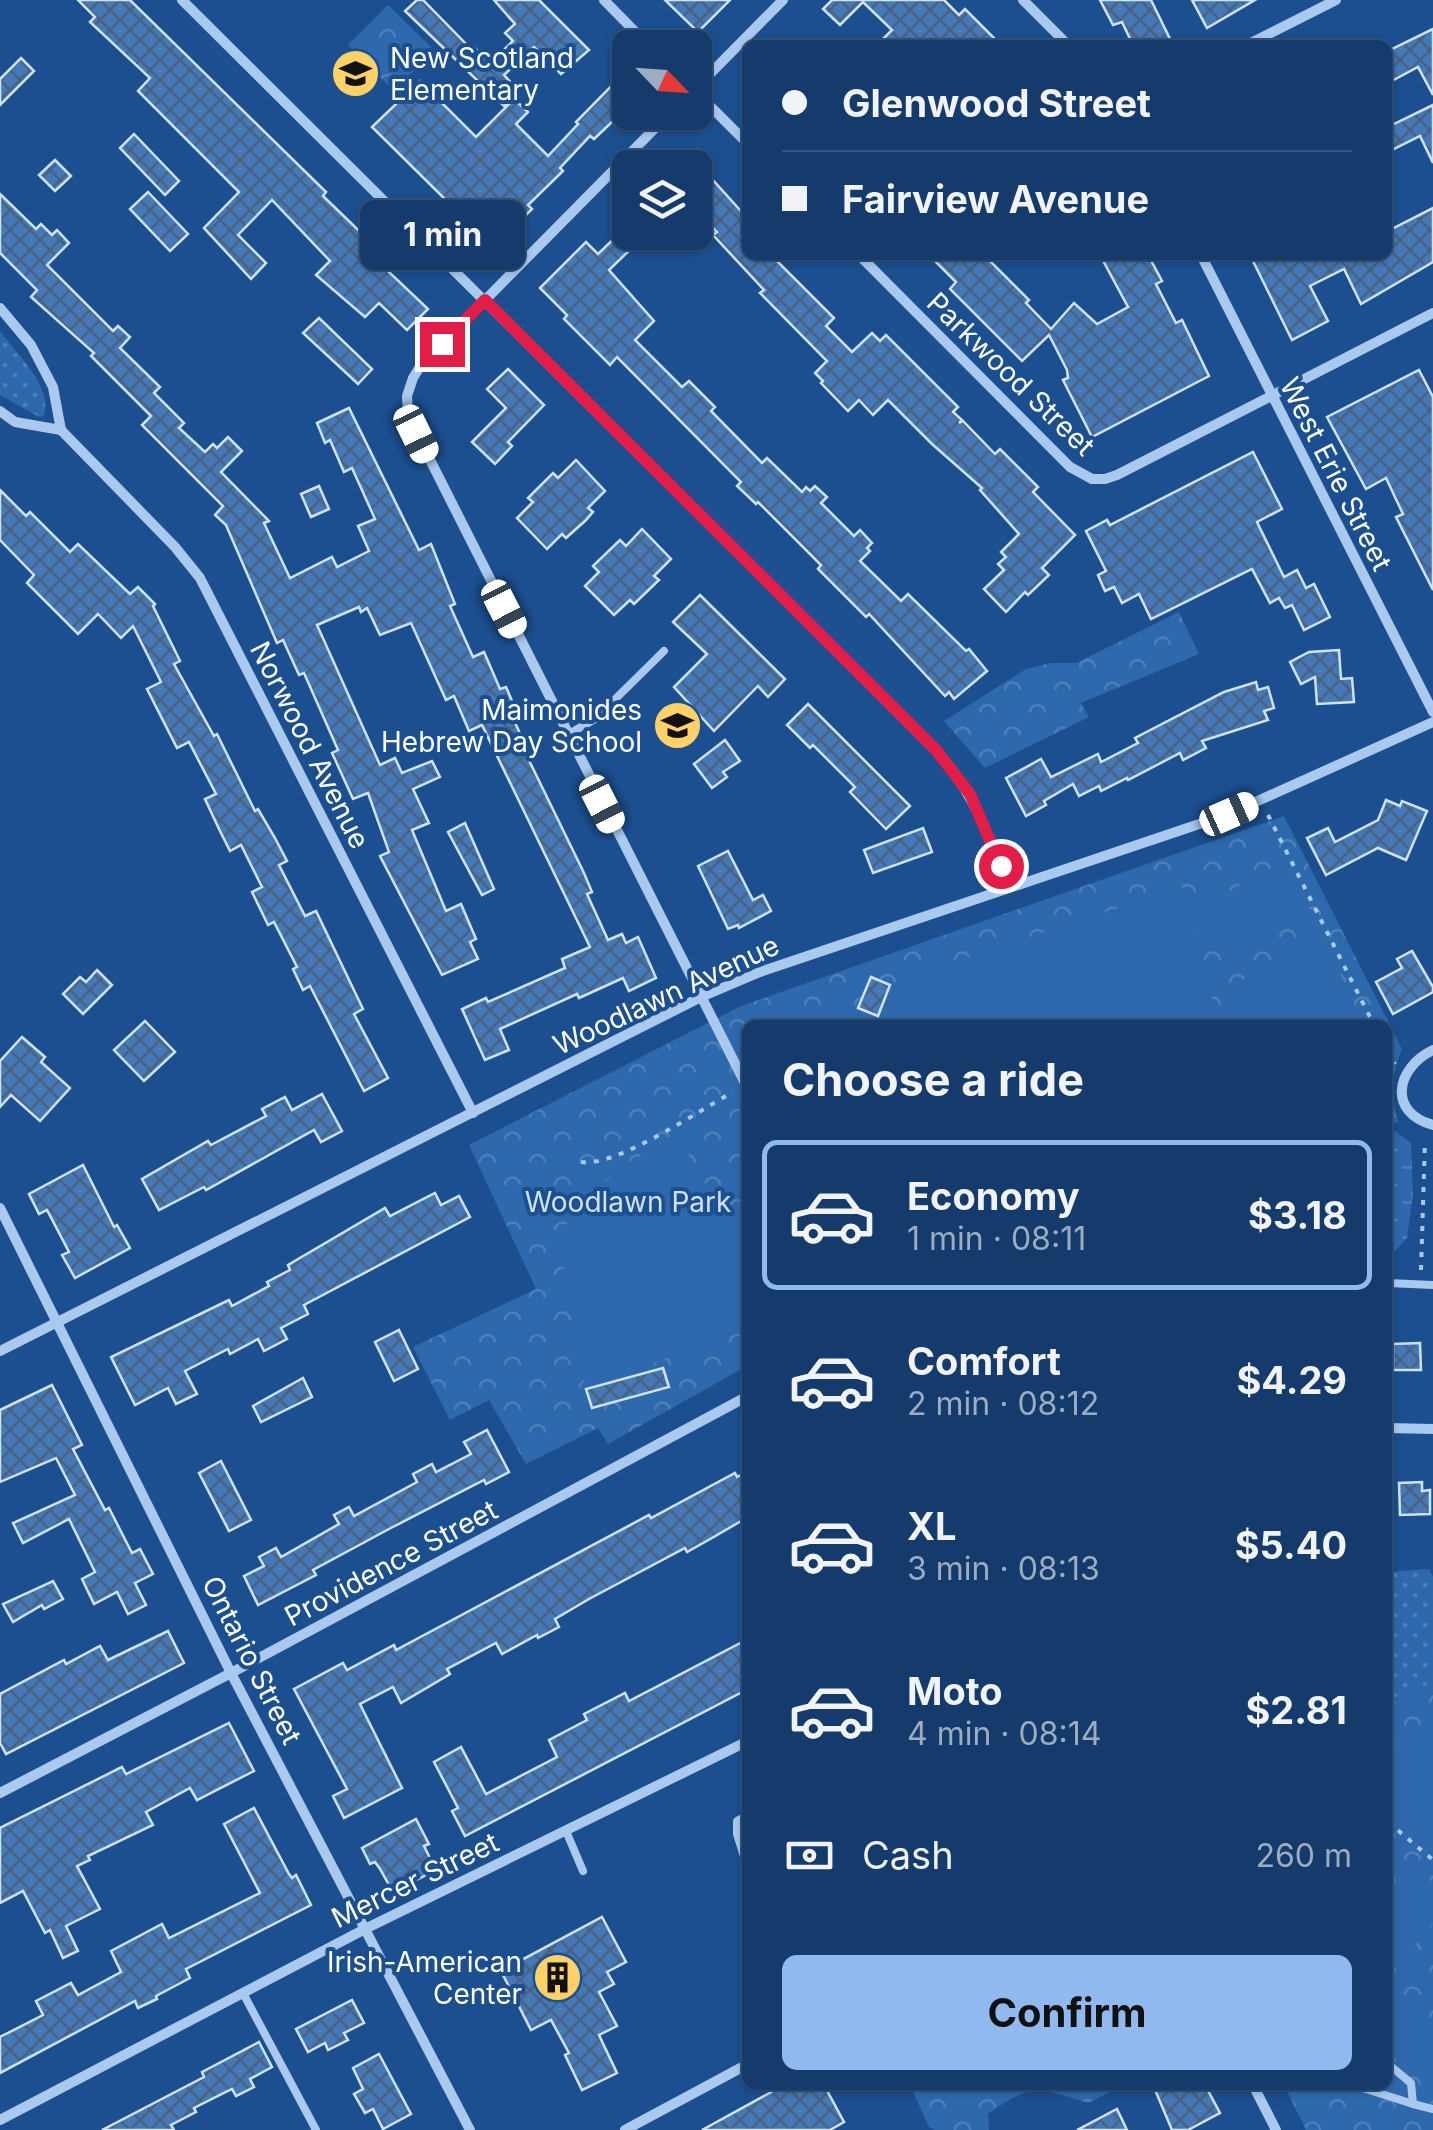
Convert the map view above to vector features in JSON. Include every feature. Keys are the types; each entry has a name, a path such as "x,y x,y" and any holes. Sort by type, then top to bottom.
{"street":[{"path":"182,0 936,750 977,807 1008,887"},
{"path":"604,0 633,30"},
{"path":"744,40 783,0"},
{"path":"1023,0 1063,40"},
{"path":"1256,40 1336,0"},
{"path":"712,73 742,42"},
{"path":"712,107 742,138"},
{"path":"653,130 413,378 407,407 416,434 742,1079"},
{"name":"Parkwood Street","path":"863,260 1070,467 1092,479 1117,475 1270,395"},
{"name":"West Erie Street","path":"1203,260 1433,712"},
{"path":"0,308 31,345 52,387 61,430 15,422 0,411"},
{"path":"1270,395 1433,312"},
{"name":"Norwood Avenue","path":"61,430 200,578 473,1113"},
{"name":"Woodlawn Avenue","path":"0,1350 760,972 1229,814 1433,722"},
{"path":"1429,1124 1407,1108 1402,1086 1416,1060 1433,1050"},
{"name":"Ontario Street","path":"0,1208 232,1673 470,2130"},
{"name":"Providence Street","path":"0,1793 742,1399"},
{"path":"1392,1428 1433,1429"},
{"name":"Mercer Street","path":"0,2120 366,1928 742,1744"},
{"path":"625,2130 742,2067"},
{"path":"1255,2090 1274,2129"}],"lane":[{"path":"568,735 595,719 664,652"},
{"path":"1392,1283 1433,1285"},
{"path":"742,1818 736,1820 742,1850"},
{"path":"566,1831 582,1871"},
{"path":"242,1993 313,2129"},
{"path":"1392,2067 1410,2083 1414,2104"},
{"path":"1369,2090 1433,2109"}],"path":[{"path":"1260,801 1371,1020"},
{"path":"581,1162 594,1164 616,1156 742,1089"},
{"path":"1421,1285 1429,1124"},
{"path":"1392,1825 1433,1860"}],"green space":[{"path":"388,5 434,50 394,91 348,45"},
{"path":"0,331 38,382 46,405 44,416 39,417 0,395"},
{"path":"1179,612 1199,654 1081,703 1089,717 985,768 944,721 1026,669 1050,663 1076,663"},
{"name":"Woodlawn Park","path":"1284,816 1387,1020 742,1020 742,1369 608,1444 598,1428 526,1464 489,1400 450,1420 413,1347 536,1289 469,1145 741,1006"},
{"path":"1285,861 1311,912 1222,959 1196,909"},
{"path":"1183,887 1218,1020 900,1020 896,1012 907,977"},
{"path":"1321,938 1349,991 1295,1020 1250,1020 1232,986"},
{"name":"Woodlawn Park","path":"1392,1029 1402,1049 1393,1085 1398,1121 1392,1126"},
{"path":"1395,1131 1411,1143 1413,1193 1407,1238 1392,1255"},
{"path":"676,1133 742,1247 742,1328 586,1389 558,1238 597,1189"},
{"path":"1429,1569 1433,1577 1433,1682 1392,1703 1392,1574"},
{"path":"1433,1682 1433,2130 1306,2130 1286,2090 1392,2090 1392,1703"},
{"path":"1433,1714 1433,1852 1392,1813 1392,1748"},
{"path":"1412,1866 1433,1883 1433,1923 1400,1962 1392,1955 1392,1891"},
{"path":"1400,2005 1433,2033 1433,2073 1392,2037 1392,2014"},
{"path":"912,2090 1114,2090 1088,2103 1046,2091 1026,2093 988,2114 989,2130 929,2127"}],"building":[{"path":"78,0 130,0 326,192 323,196 378,249 372,256 428,309 407,330 379,303 365,317 316,275 330,261 272,200 238,235 266,263 251,279 204,228 239,192 138,91 150,78 90,22 95,17"},
{"path":"417,0 423,0 490,63 513,41 505,33 515,24 494,0 539,0 589,50 561,74 534,47 504,75 519,91 504,106 405,11"},
{"path":"665,0 730,0 700,30"},
{"path":"832,0 944,0 959,15 965,9 996,40 882,40 892,30 863,2 840,25 823,9"},
{"path":"1100,0 1151,0 1171,40 1131,40 1122,22 1113,25"},
{"path":"1192,0 1255,0 1207,28"},
{"path":"1433,29 1433,95 1418,67 1392,81 1392,49"},
{"path":"21,58 34,71 0,105 0,79"},
{"path":"420,81 476,137 514,99 528,112 516,124 548,156 612,85 612,122 594,139 590,136 560,168 563,171 528,205 532,209 498,243 462,207 457,211 372,127"},
{"path":"1433,105 1433,163 1420,136 1392,150 1392,125"},
{"path":"134,134 179,181 165,195 120,148"},
{"path":"55,160 71,176 55,191 39,175"},
{"path":"712,179 742,212 742,260 776,260 834,318 826,326 852,352 872,333 880,341 886,335 958,407 953,412 962,420 959,423 963,421 995,454 1000,449 1038,487 1033,492 1075,535 1042,568 1049,575 1028,595 1025,592 1006,612 984,589 1004,570 998,564 1006,557 1001,552 1019,534 982,488 888,400 873,415 859,400 848,411 815,373 827,361 760,293 764,290 713,235 717,232 712,227"},
{"path":"148,192 188,234 170,251 130,209"},
{"path":"0,194 36,229 41,224 52,235 57,230 69,243 47,265 113,331 118,326 130,337 120,348 160,387 154,393 184,423 179,428 205,452 213,444 217,448 228,437 242,451 221,472 269,521 264,523 290,578 332,557 337,567 369,551 358,526 375,519 352,468 344,472 330,440 325,443 317,423 349,408 419,550 431,544 455,604 450,606 473,657 484,652 500,689 506,687 516,710 510,712 525,744 522,746 584,873 592,892 587,894 608,940 622,934 626,943 638,937 656,978 629,991 623,978 500,1029 509,1050 485,1060 462,1009 486,998 488,1002 565,968 562,959 590,947 482,725 469,731 454,696 446,700 411,623 380,635 367,608 361,612 359,607 317,625 380,765 395,758 402,773 432,761 440,777 413,789 429,823 412,830 446,911 461,904 476,939 470,942 478,959 442,975 380,856 389,852 368,793 353,799 332,753 338,750 304,673 299,675 283,640 277,643 226,525 215,515 223,506 142,425 151,416 91,356 94,353 31,297 37,290 0,253"},
{"path":"1433,208 1433,262 1361,304 1344,269 1310,286 1328,321 1292,340 1252,260 1392,260 1392,229"},
{"path":"612,241 612,250 630,250 609,270 654,321 635,340 682,387 689,381 715,407 711,411 762,463 767,458 802,492 815,486 827,497 821,503 854,536 860,530 872,543 860,561 901,601 908,594 966,651 969,649 987,671 954,699 949,692 945,696 869,614 866,617 818,569 821,565 737,486 741,482 617,357 610,365 564,319 567,315 540,288 586,242 598,254"},
{"path":"934,260 989,260 1029,300 1026,303 1051,329 1074,303 1097,324 1128,307 1103,260 1151,260 1162,281 1156,284 1176,323 1182,320 1209,376 1092,437 1063,380 1068,378 1067,370 1049,335 1022,361 950,289 956,282"},
{"path":"319,318 372,369 358,384 303,333"},
{"path":"508,369 544,405 508,442 512,446 495,464 472,442 506,408 487,389"},
{"path":"1419,370 1433,397 1433,590 1396,517 1403,514 1386,478 1366,489 1327,417"},
{"path":"1253,452 1282,509 1257,522 1284,577 1297,570 1306,588 1314,584 1330,617 1304,630 1292,605 1285,608 1279,598 1270,603 1252,569 1151,619 1139,594 1122,603 1114,587 1105,591 1098,575 1106,571 1086,531 1107,520 1110,525"},
{"path":"576,460 605,491 588,508 593,512 585,521 566,538 562,534 547,549 517,518 533,502 528,498 553,473 558,478"},
{"path":"319,486 329,509 311,517 301,494"},
{"path":"0,490 26,516 30,512 70,552 78,544 130,594 138,587 155,604 180,661 174,664 287,861 279,865 305,916 316,911 363,1009 354,1014 388,1078 364,1091 310,986 303,990 293,969 297,967 274,922 268,925 252,892 262,887 241,845 230,851 205,799 216,794 189,742 177,748 147,689 161,682 133,626 121,638 98,614 78,634 27,583 34,575 0,540"},
{"path":"642,529 671,559 654,576 659,580 634,604 630,600 614,615 585,586 599,572 593,566 620,540 626,546"},
{"path":"700,595 785,679 768,697 758,686 714,731 674,687 707,654 673,622"},
{"path":"1339,650 1341,679 1352,678 1354,702 1317,704 1315,677 1301,684 1290,662 1309,652"},
{"path":"1256,682 1258,690 1268,687 1274,708 1264,711 1268,720 1202,741 1206,748 1183,760 1180,753 1128,780 1101,791 1099,786 1079,796 1073,784 1026,816 1006,778 1041,759 1051,777 1098,754 1101,762 1138,743 1135,738 1224,692"},
{"path":"808,704 910,806 886,829 850,792 855,787 787,725"},
{"path":"725,740 740,761 723,772 727,777 712,788 694,764"},
{"path":"1386,800 1400,806 1402,801 1427,811 1406,860 1378,848 1326,875 1307,838 1328,828 1335,842 1378,820"},
{"path":"465,823 494,889 482,895 448,832"},
{"path":"923,828 932,852 873,873 864,850"},
{"path":"728,851 753,900 763,895 771,911 739,928 738,925 728,929 698,866"},
{"path":"1412,951 1433,992 1393,1014 1376,982 1402,968 1397,959"},
{"path":"97,970 112,985 83,1014 63,994 80,977 86,982"},
{"path":"871,977 890,985 878,1016 858,1008"},
{"path":"145,1021 175,1052 144,1081 114,1050"},
{"path":"22,1037 45,1057 41,1062 70,1088 40,1121 11,1095 0,1107 0,1061"},
{"path":"322,1094 342,1131 321,1142 314,1130 206,1190 204,1187 159,1210 142,1179 208,1141 211,1145 266,1116 262,1109 285,1097 292,1110"},
{"path":"83,1165 114,1227 117,1225 130,1248 75,1278 62,1255 69,1252 47,1210 39,1214 29,1194"},
{"path":"435,1193 441,1205 459,1196 470,1217 304,1305 308,1314 281,1328 287,1339 264,1351 258,1339 185,1371 197,1394 176,1404 168,1388 135,1405 111,1357 229,1300 232,1306 269,1286 267,1282 290,1270 288,1265 385,1208 390,1216"},
{"path":"399,1330 418,1369 394,1381 375,1342"},
{"path":"1420,1343 1421,1370 1393,1370 1393,1344"},
{"path":"663,1368 669,1387 592,1408 586,1389"},
{"path":"303,1378 312,1397 261,1422 253,1406"},
{"path":"52,1385 82,1445 73,1449 105,1510 109,1508 132,1553 140,1549 153,1574 135,1583 146,1605 128,1614 117,1592 94,1604 82,1579 95,1572 69,1519 23,1543 13,1523 75,1495 56,1458 0,1482 0,1410"},
{"path":"487,1430 509,1472 486,1484 484,1480 389,1529 313,1570 316,1575 258,1605 244,1576 264,1566 259,1557 276,1548 281,1557 339,1524 334,1515 349,1507 354,1516 417,1482 413,1474 432,1464 436,1472 471,1454 464,1442"},
{"path":"221,1461 251,1520 229,1531 199,1473"},
{"path":"735,1473 737,1477 742,1474 742,1520 589,1599 555,1619 559,1627 538,1638 537,1635 502,1654 496,1643 447,1669 450,1674 401,1703 393,1687 360,1704 402,1788 344,1818 333,1796 347,1789 294,1689 343,1663 347,1670 394,1645 396,1650 649,1515 651,1518"},
{"path":"1422,1482 1422,1491 1430,1490 1430,1514 1400,1515 1399,1483"},
{"path":"53,1581 63,1599 44,1609 42,1605 13,1622 3,1604"},
{"path":"168,1631 184,1663 6,1754 0,1743 0,1694 100,1646 108,1660"},
{"path":"742,1642 742,1692 465,1836 452,1811 458,1808 434,1762 461,1747 486,1794 557,1757 549,1740 587,1720 584,1714 625,1693 629,1701"},
{"path":"229,1723 254,1771 197,1800 190,1788 146,1812 153,1825 88,1856 90,1860 77,1866 100,1909 66,1926 78,1951 63,1958 50,1930 45,1933 23,1891 0,1903 0,1828 122,1767 126,1774"},
{"path":"254,1808 289,1874 292,1878 296,1875 311,1905 186,1969 190,1978 156,1996 157,1999 138,2008 135,2001 0,2073 0,2037 43,2015 36,2001 71,1983 78,1995 121,1972 111,1951 162,1924 169,1938 260,1893 224,1824"},
{"path":"416,1819 436,1870 393,1892 362,1848"},
{"name":"Irish-American Center","path":"602,1917 626,1962 607,1972 614,1984 599,1992 617,2026 599,2035 617,2073 582,2090 565,2055 569,2053 551,2020 531,2030 501,1971"},
{"path":"352,2000 364,2023 344,2033 348,2040 328,2050 325,2043 308,2052 296,2029"},
{"path":"259,2042 272,2067 250,2079 254,2087 236,2096 232,2089 194,2108 196,2112 171,2125 174,2130 102,2130 204,2077 202,2072"},
{"path":"379,2054 411,2114 383,2129 373,2109 365,2113 354,2094 363,2089 353,2068"},
{"path":"775,2090 827,2090 844,2122 830,2130 702,2130"},
{"path":"1155,2090 1208,2090 1220,2113 1188,2130 1172,2130"},
{"path":"1117,2109 1127,2130 1077,2130"}],"place":[{"name":"New Scotland Elementary","path":"355,74"},
{"name":"Maimonides Hebrew Day School","path":"677,726"},
{"name":"Irish-American Center","path":"557,1978"}],"route":[{"path":"442,344 485,300 936,750 970,794 1001,866"}]}
